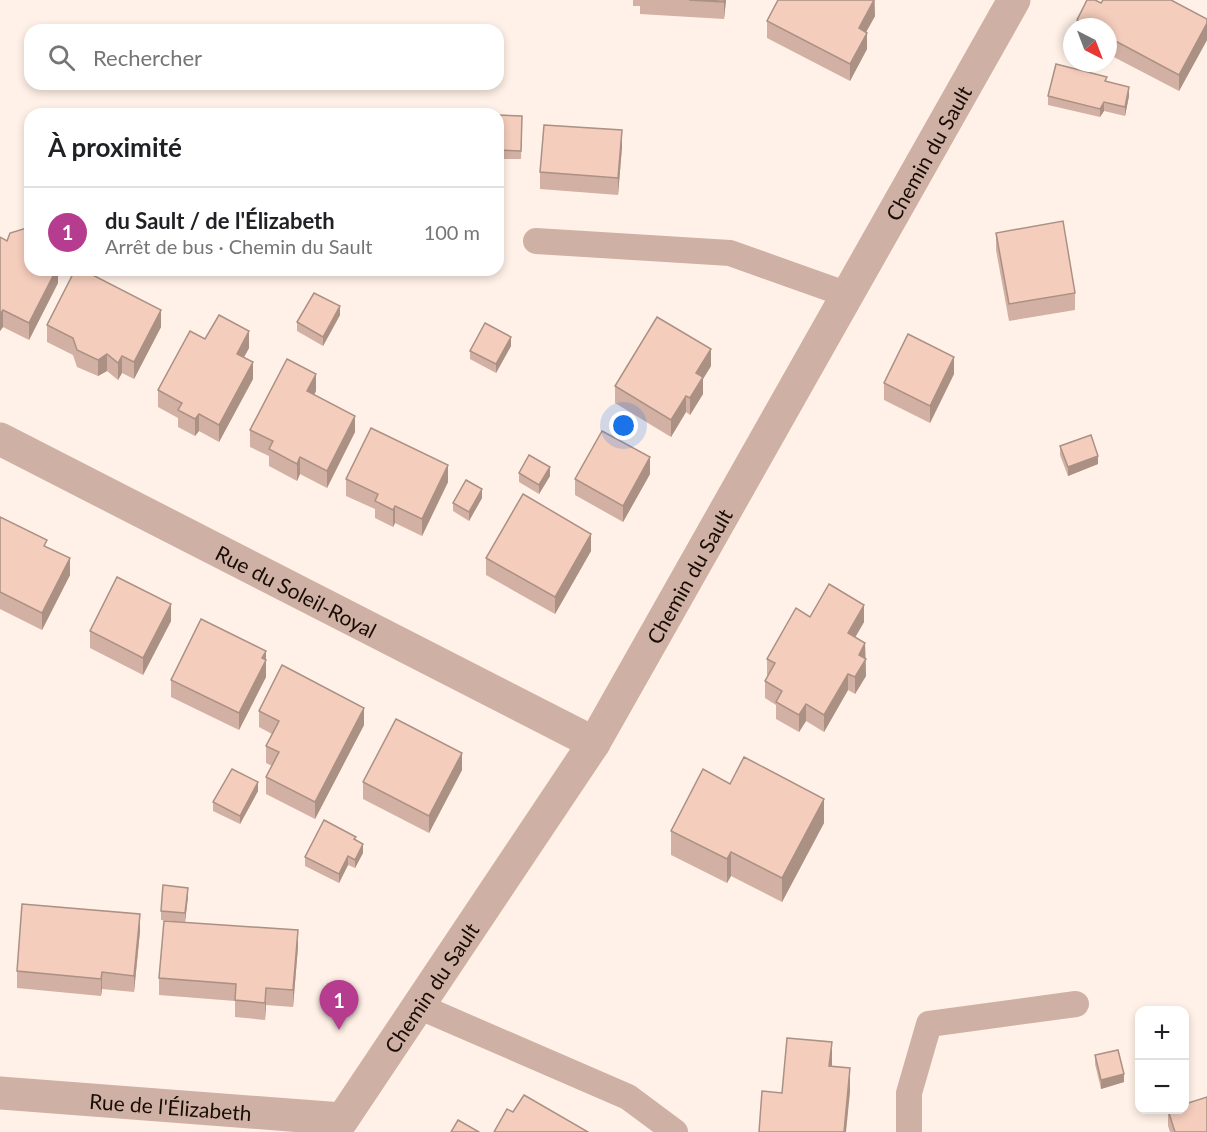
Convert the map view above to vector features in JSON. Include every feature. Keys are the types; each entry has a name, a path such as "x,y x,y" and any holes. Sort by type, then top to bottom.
{"street":[{"name":"Chemin du Sault","path":"338,1126 594,743 1014,0"},
{"name":"Rue du Soleil-Royal","path":"0,439 594,743"},
{"name":"Rue de l'Élizabeth","path":"0,1093 338,1126"}],"lane":[{"path":"536,241 730,253 848,295"},
{"path":"909,1132 909,1093 929,1024 1076,1004"},
{"path":"418,1006 628,1097 675,1132"}],"building":[{"path":"689,0 724,0 724,2"},
{"path":"778,0 874,0 859,28 867,33 850,64 767,21"},
{"path":"1087,0 1101,3 1103,0 1171,0 1207,19 1207,23 1179,75 1117,42 1117,18 1078,18"},
{"path":"1056,64 1063,66 1063,72 1087,72 1107,77 1105,81 1129,87 1125,107 1104,102 1100,109 1048,96"},
{"path":"504,115 522,116 521,151 504,150"},
{"path":"544,125 622,130 618,178 540,172"},
{"path":"1063,221 1075,293 1009,304 996,233"},
{"path":"24,229 24,276 53,276 29,323 3,310 0,314 0,237 7,241 10,233"},
{"path":"72,276 95,276 161,310 134,362 122,356 118,363 107,354 98,360 77,350 73,338 47,325"},
{"path":"314,293 340,306 323,337 297,322"},
{"path":"219,315 249,331 237,354 253,362 219,425 199,414 195,419 178,410 182,403 158,390 190,331 205,339"},
{"path":"657,317 711,349 696,373 703,377 690,398 686,396 671,420 615,386"},
{"path":"485,323 511,337 496,364 470,351"},
{"path":"908,334 954,357 930,406 884,383"},
{"path":"287,359 316,374 307,391 355,416 327,471 300,457 297,464 269,449 273,441 250,430"},
{"path":"371,428 448,465 422,519 395,506 393,510 375,501 378,494 346,479"},
{"path":"602,431 650,457 623,506 575,479"},
{"path":"1091,435 1098,456 1068,467 1060,446"},
{"path":"529,455 550,467 539,485 519,473"},
{"path":"466,480 482,489 469,512 453,503"},
{"path":"523,494 591,534 555,597 486,558"},
{"path":"0,517 47,540 44,546 70,558 42,613 0,592"},
{"path":"117,577 171,604 143,658 90,631"},
{"path":"829,584 864,605 848,633 865,643 859,655 866,659 855,677 848,674 824,715 806,704 799,715 776,702 782,691 765,681 775,663 767,659 796,608 810,617"},
{"path":"201,619 266,651 262,658 266,660 239,713 171,680"},
{"path":"282,665 364,708 315,802 266,777 279,752 266,746 279,721 259,711"},
{"path":"396,719 462,753 429,816 363,782"},
{"path":"744,757 824,799 782,878 731,852 727,859 671,831 703,769 730,784"},
{"path":"232,769 258,782 240,816 213,802"},
{"path":"324,820 356,837 354,839 363,844 355,860 348,856 339,874 305,857"},
{"path":"163,885 188,888 185,913 161,911"},
{"path":"22,904 140,914 134,976 102,972 101,979 17,971"},
{"path":"164,921 298,930 293,990 266,988 265,1003 235,1000 236,984 159,978"},
{"path":"787,1038 832,1042 829,1066 850,1068 844,1132 759,1132 762,1091 782,1093"},
{"path":"1118,1050 1124,1074 1101,1080 1095,1055"},
{"path":"524,1095 588,1132 494,1132 507,1109 513,1112"},
{"path":"1207,1097 1207,1132 1175,1132 1169,1114 1189,1114 1189,1103"},
{"path":"458,1120 479,1132 451,1132"}],"place":[{"name":"du Sault / de l'Élizabeth","path":"339,1030"}]}
